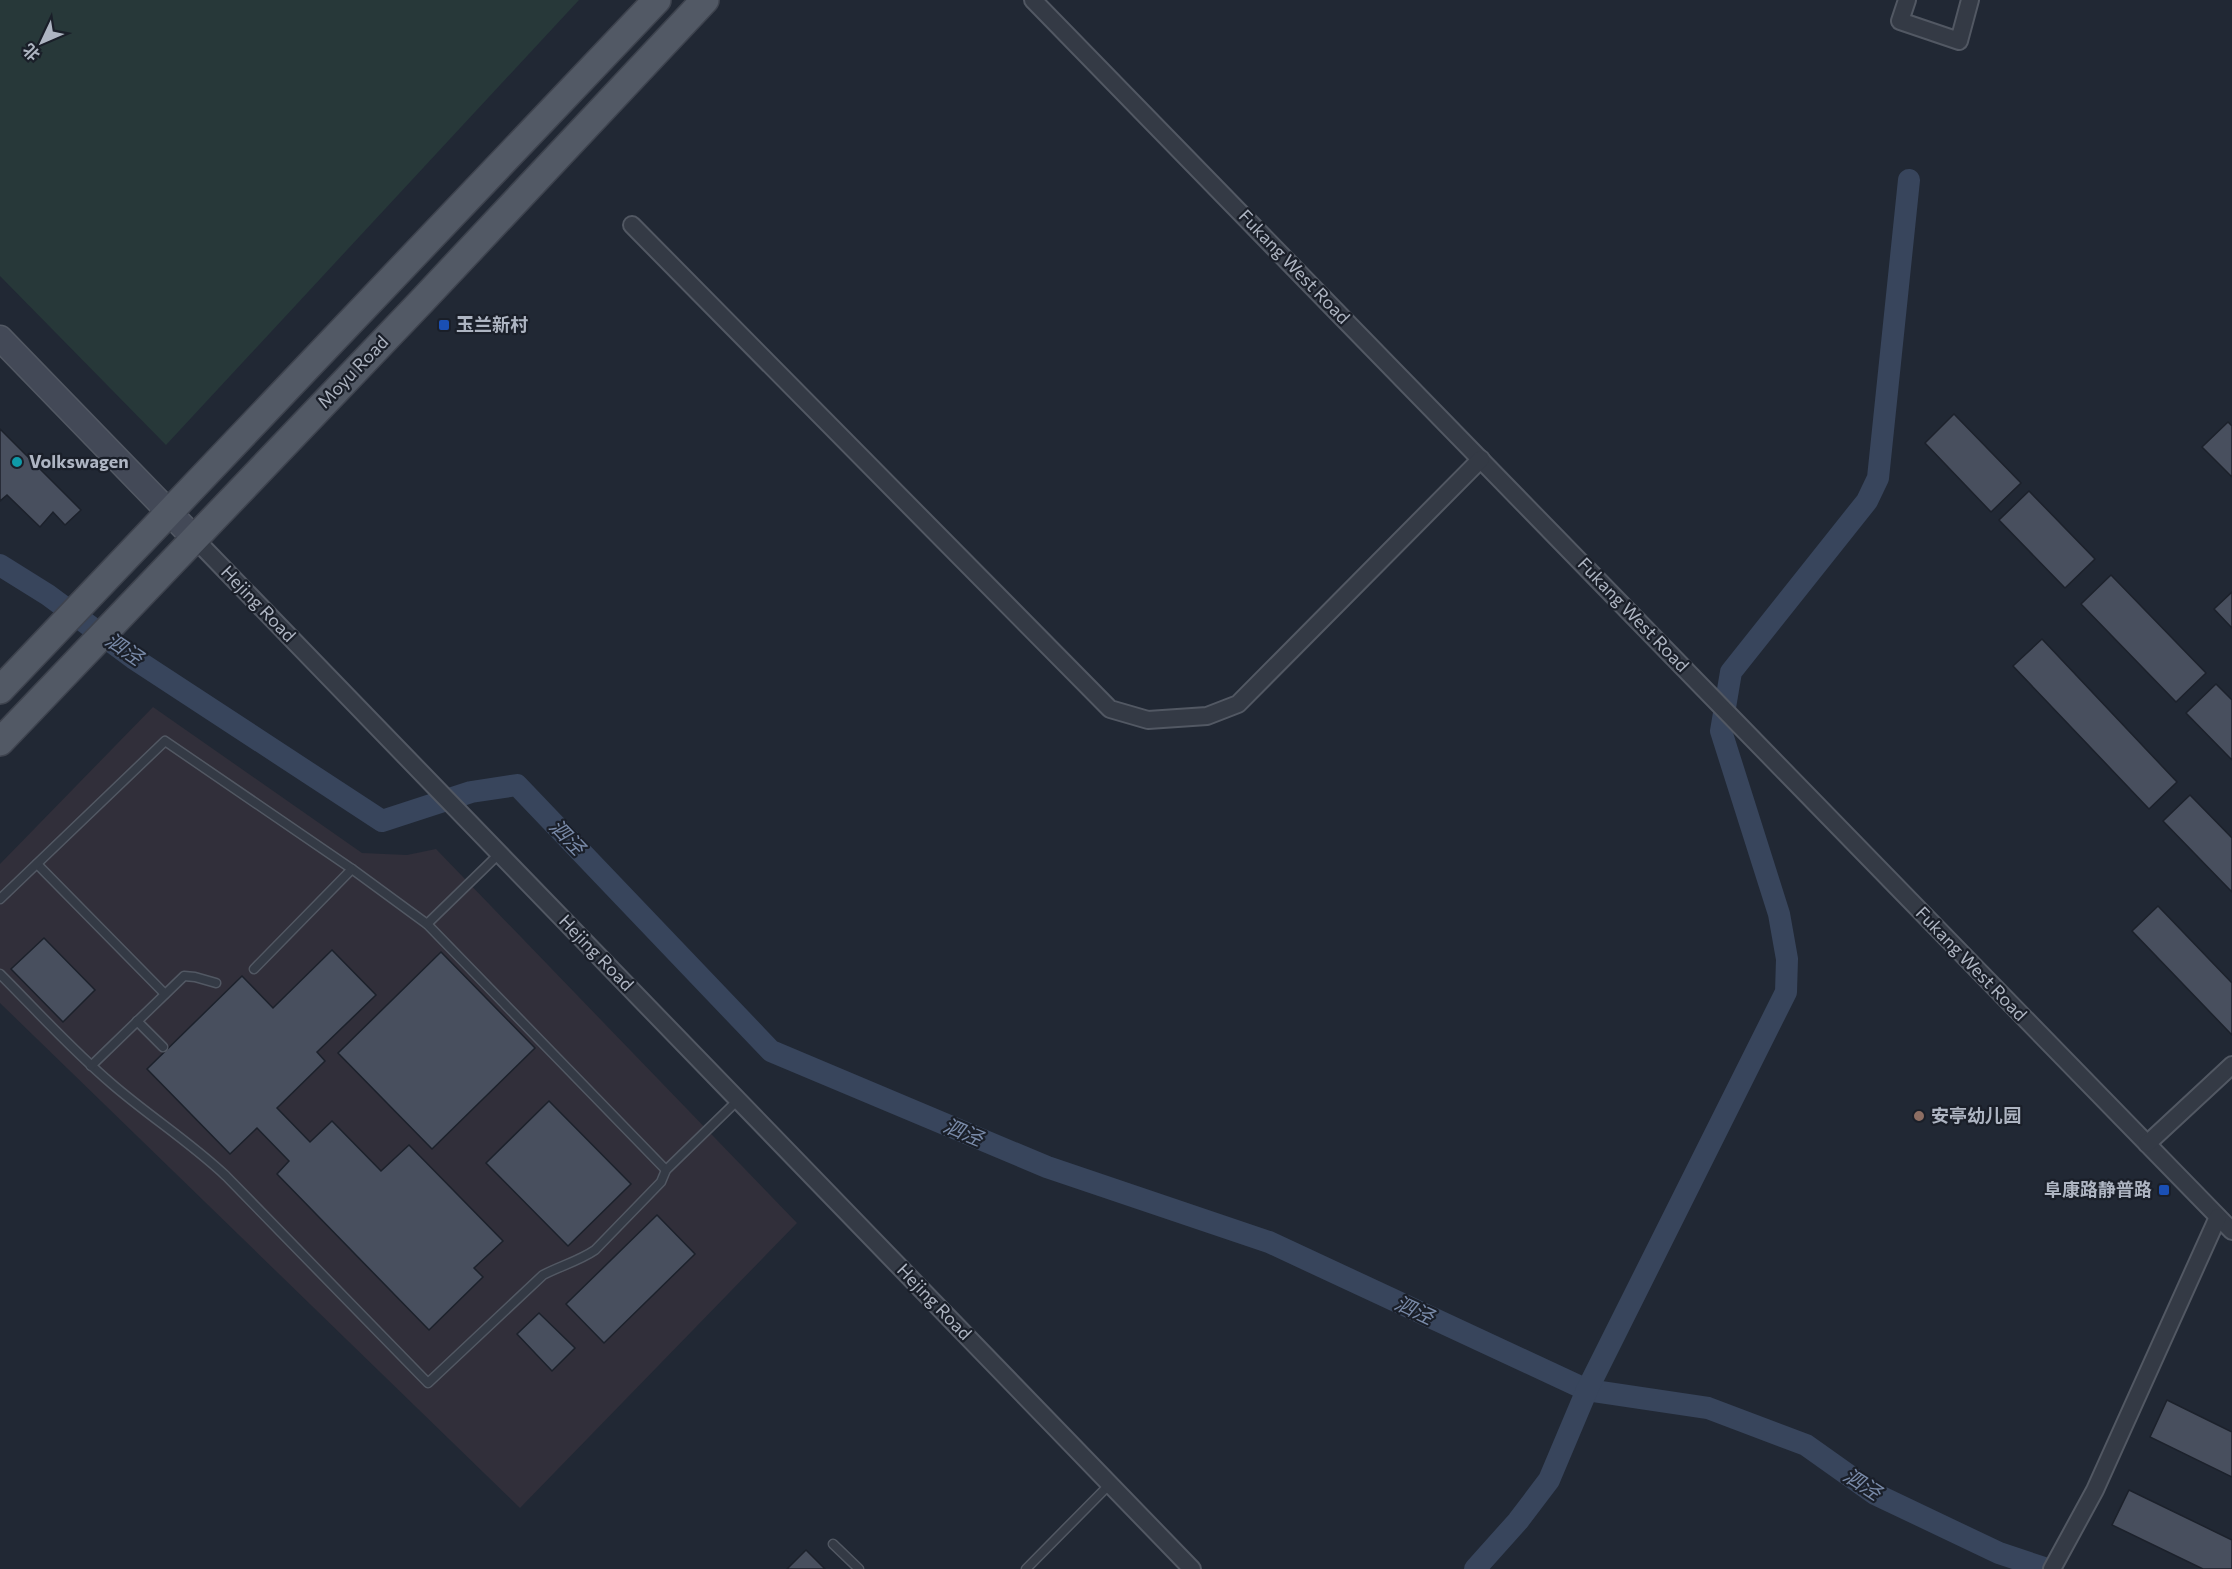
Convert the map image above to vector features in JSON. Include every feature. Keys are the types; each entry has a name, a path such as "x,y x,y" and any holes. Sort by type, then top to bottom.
{"main road":[{"name":"Moyu Road","path":"0,690 657,0"},
{"name":"Moyu Road","path":"0,742 413,310 705,0"}],"street":[{"name":"Fukang West Road","path":"1033,0 2232,1231"},
{"path":"1907,0 1900,21 1959,41 1970,0"},
{"path":"632,225 1110,709 1148,720 1207,716 1238,704 1481,459"},
{"name":"Hejing Road","path":"0,338 1192,1569"},
{"path":"2147,1144 2232,1065"},
{"path":"2052,1569 2095,1490 2218,1217"}],"lane":[{"path":"0,899 165,741 352,869 427,924 666,1170"},
{"path":"427,924 499,854"},
{"path":"37,864 165,994"},
{"path":"254,969 352,869"},
{"path":"0,974 91,1066 131,1100 200,1151 220,1170 428,1383 543,1275 558,1266 583,1258 595,1250 661,1182 666,1170 738,1100"},
{"path":"91,1066 184,976 216,983"},
{"path":"137,1022 163,1047"},
{"path":"1026,1569 1110,1484"},
{"path":"833,1544 859,1569"}],"shaded area":[{"path":"0,0 579,0 166,445 0,276"},
{"path":"153,707 362,853 407,855 436,849 797,1223 520,1508 0,1003 0,864"}],"building":[{"path":"1954,414 2021,483 1991,512 1925,443"},
{"path":"2228,422 2232,426 2232,477 2202,447"},
{"name":"Volkswagen","path":"0,429 81,510 65,525 53,512 40,527 7,495 0,501"},
{"path":"2029,491 2095,559 2065,588 1999,520"},
{"path":"2111,575 2206,673 2176,702 2081,604"},
{"path":"2232,592 2232,628 2214,609"},
{"path":"2042,639 2177,782 2149,809 2013,666"},
{"path":"2216,684 2232,700 2232,760 2186,713"},
{"path":"2190,795 2232,838 2232,892 2163,821"},
{"path":"2158,906 2232,983 2232,1035 2132,931"},
{"path":"44,938 95,990 63,1022 11,969"},
{"path":"332,950 376,995 317,1052 325,1061 277,1108 310,1142 332,1121 381,1171 409,1145 503,1241 474,1268 483,1277 429,1330 277,1174 289,1161 257,1128 230,1154 147,1069 242,976 273,1008"},
{"path":"441,952 535,1048 432,1149 338,1053"},
{"path":"549,1101 631,1184 568,1246 486,1163"},
{"path":"657,1215 695,1254 604,1343 566,1304"},
{"path":"539,1313 575,1348 552,1371 517,1334"},
{"path":"2167,1400 2232,1432 2232,1477 2150,1437"},
{"path":"2129,1490 2232,1540 2232,1569 2203,1569 2112,1525"},
{"path":"806,1550 825,1569 787,1569"}],"waterway":[{"path":"1475,1569 1518,1521 1549,1480 1587,1390 1786,992 1787,959 1779,914 1721,731 1731,672 1867,501 1878,478 1909,180"},
{"name":"泗泾","path":"0,565 48,595 133,658 382,821 471,792 517,785 771,1051 1047,1167 1269,1242 1587,1390 1708,1408 1806,1445 1875,1494 1999,1553 2047,1569"}],"place":[{"name":"玉兰新村","path":"444,325"},
{"name":"Volkswagen","path":"17,462"},
{"name":"安亭幼儿园","path":"1919,1116"},
{"name":"阜康路静普路","path":"2164,1190"}]}
